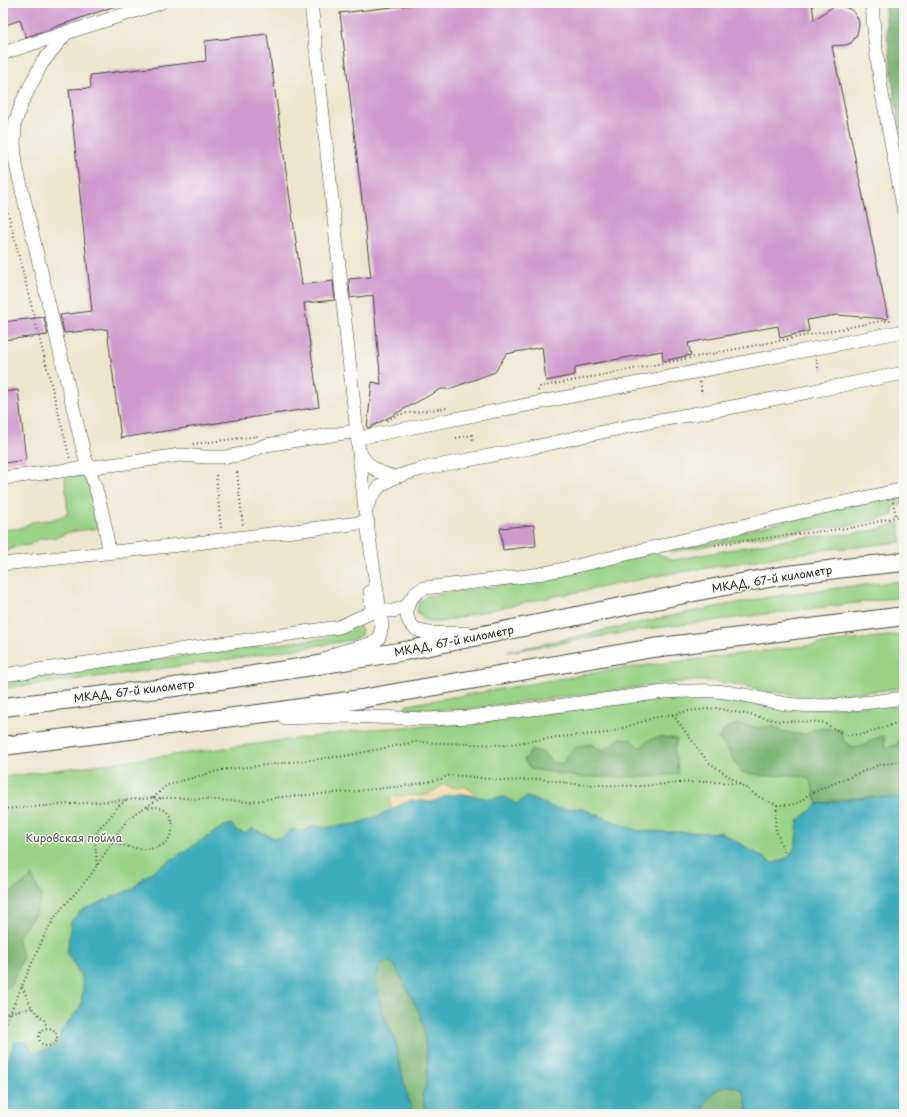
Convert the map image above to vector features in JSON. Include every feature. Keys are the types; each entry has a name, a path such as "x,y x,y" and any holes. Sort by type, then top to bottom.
{"highway":[{"name":"МКАД, 67-й километр","path":"3,707 175,687 312,666 405,651 780,576 904,562"},
{"path":"3,746 281,711 360,699 653,648 904,616"}],"street":[{"path":"3,53 160,3"},
{"path":"311,3 358,439 382,626 379,638 374,643 337,653 312,666"},
{"path":"872,3 875,42 882,94 904,211"},
{"path":"67,32 42,63 25,96 15,123 14,144 18,172 85,458 98,492 106,526 109,552"},
{"path":"3,478 180,455 206,458 225,457 243,454 266,445 358,439 900,326"},
{"path":"367,515 372,496 380,486 395,477 421,469 530,448 660,420 731,408 904,373"},
{"path":"358,439 363,459 368,465 385,474 395,477"},
{"path":"488,634 421,631 410,622 407,614 407,606 414,594 425,588 534,575 561,570 797,512 904,490"},
{"path":"3,564 109,552 367,515"},
{"path":"3,675 339,627 367,615 370,613 372,608 366,555 370,536"},
{"path":"380,608 385,611 396,611 407,606"},
{"path":"357,648 371,637 373,633 374,622 367,615"},
{"path":"195,722 344,716 429,719 470,717 665,692 711,690 738,694 772,702 812,706 904,698"}],"path":[{"path":"3,193 70,460"},
{"path":"537,393 540,386 881,321 900,326"},
{"path":"386,421 400,414 449,408"},
{"path":"189,444 264,435"},
{"path":"456,438 472,435 473,440"},
{"path":"237,472 244,530"},
{"path":"216,475 222,532"},
{"path":"893,499 896,517"},
{"path":"903,543 900,516 904,508"},
{"path":"712,546 741,540 856,527 900,516"},
{"path":"153,798 167,785 221,770 345,756 415,742 504,745 558,737 608,733 653,718 716,708 779,721 822,722 846,735 863,734 904,721"},
{"path":"673,714 708,762 759,797 777,805 791,805 800,802 808,795 825,787 879,765 904,761"},
{"path":"3,809 153,798 185,798 250,802 281,797 321,795 412,785 441,779 450,775 505,781 540,779 575,784 599,785 640,786 708,781 740,784"},
{"path":"3,1029 44,936 57,914 90,876 127,820 162,798"},
{"path":"97,866 95,842 97,830 111,816 118,806 128,800"},
{"path":"777,805 775,827 784,852"},
{"path":"112,843 136,848 150,848 159,846 167,841 172,833 173,827 169,814 160,807 154,806 143,809"},
{"path":"21,986 32,1008 44,1020 47,1028"},
{"path":"3,1014 32,1008"},
{"path":"47,1028 54,1030 57,1036 55,1043 49,1047 42,1044 38,1038 40,1031 47,1028"}],"green space":[{"path":"884,3 901,3 904,26 904,150 894,94"},
{"path":"79,471 86,476 100,528 69,532 57,537 39,539 29,545 17,546 3,553 3,530 21,528 32,522 51,520 68,514 65,479 71,472"},
{"path":"904,493 904,502 892,508 893,515 858,524 743,539 671,552 668,549"},
{"path":"899,522 901,542 829,549 662,575 555,596 441,622 425,620 417,611 419,602 427,596 531,581 654,553 673,560 800,538 850,534 875,530"},
{"path":"904,581 904,597 647,629 506,652 713,607 783,595"},
{"path":"355,625 359,626 362,630 361,635 352,640 265,654 91,678 3,688 3,679 325,638"},
{"path":"904,634 904,688 813,697 766,691 729,683 688,681 459,710 403,709 407,705 617,669"},
{"name":"Кировская пойма","path":"678,696 801,710 904,702 904,798 869,797 798,821 796,842 792,853 787,857 773,863 722,833 638,831 580,808 558,809 527,797 516,804 505,797 489,799 462,794 378,816 356,824 322,828 315,825 304,831 291,830 282,838 274,838 251,828 246,833 224,826 147,875 132,889 82,910 67,953 81,975 83,986 81,1006 61,1032 60,1038 54,1047 33,1053 14,1042 3,1075 3,777 371,729 469,723"},
{"path":"738,724 761,728 772,726 782,731 795,734 807,734 817,728 840,729 843,740 852,748 863,746 873,739 884,736 885,747 897,745 901,733 904,731 904,798 850,798 818,804 810,780 803,777 793,775 766,776 741,772 728,750 718,738 726,728"},
{"path":"660,737 677,739 674,751 678,774 650,777 579,777 531,769 524,760 532,750 543,752 551,762 563,763 568,754 577,747 591,744 601,751 611,746 620,738 632,740 640,748 648,740"},
{"path":"32,877 42,897 35,914 17,938 23,957 12,985 3,989 3,898"},
{"path":"385,961 390,962 396,968 420,1014 424,1029 428,1065 427,1084 422,1095 426,1114 412,1114 399,1063 396,1044 380,1001 376,977 378,968"},
{"path":"727,1086 734,1087 742,1091 749,1114 699,1114 712,1094"}],"sand":[{"path":"444,785 458,788 465,786 476,794 476,796 462,794 448,795 432,802 411,800 391,809 390,800 394,796 424,795"}],"water":[{"path":"462,794 489,799 505,797 516,804 527,797 558,809 580,808 638,831 722,833 773,863 781,861 792,853 796,843 798,821 818,804 869,797 904,798 904,1114 749,1114 747,1111 746,1099 742,1091 732,1086 725,1086 711,1094 699,1114 426,1114 422,1095 427,1083 426,1075 428,1065 424,1029 420,1014 396,968 390,962 385,961 379,967 376,981 382,1011 396,1043 399,1063 412,1114 3,1114 3,1075 14,1042 27,1041 33,1053 54,1047 60,1038 61,1032 81,1006 83,986 81,975 67,953 71,921 82,910 132,889 147,875 224,826 231,824 237,831 246,833 251,828 274,838 282,838 291,830 304,831 315,825 322,828 356,824 378,816 411,800 432,802 448,795"}],"building":[{"path":"3,3 121,4 26,37 20,20 3,26"},
{"path":"427,3 812,3 814,20 832,7 842,6 852,10 858,19 859,24 857,35 851,43 832,46 888,319 836,315 807,320 809,331 780,338 778,326 688,343 691,355 663,361 662,351 575,367 575,375 546,381 542,347 506,354 495,372 449,389 441,389 367,428 372,382 381,384 373,295 350,298 349,279 371,277 340,13"},
{"path":"267,34 302,285 333,281 335,300 304,303 319,407 121,438 107,329 64,333 60,315 92,311 69,89 91,88 90,75 206,61 205,41"},
{"path":"44,317 48,335 3,340 3,322"},
{"path":"18,390 26,460 3,463 3,392"},
{"path":"534,525 536,546 503,550 500,528"}]}
